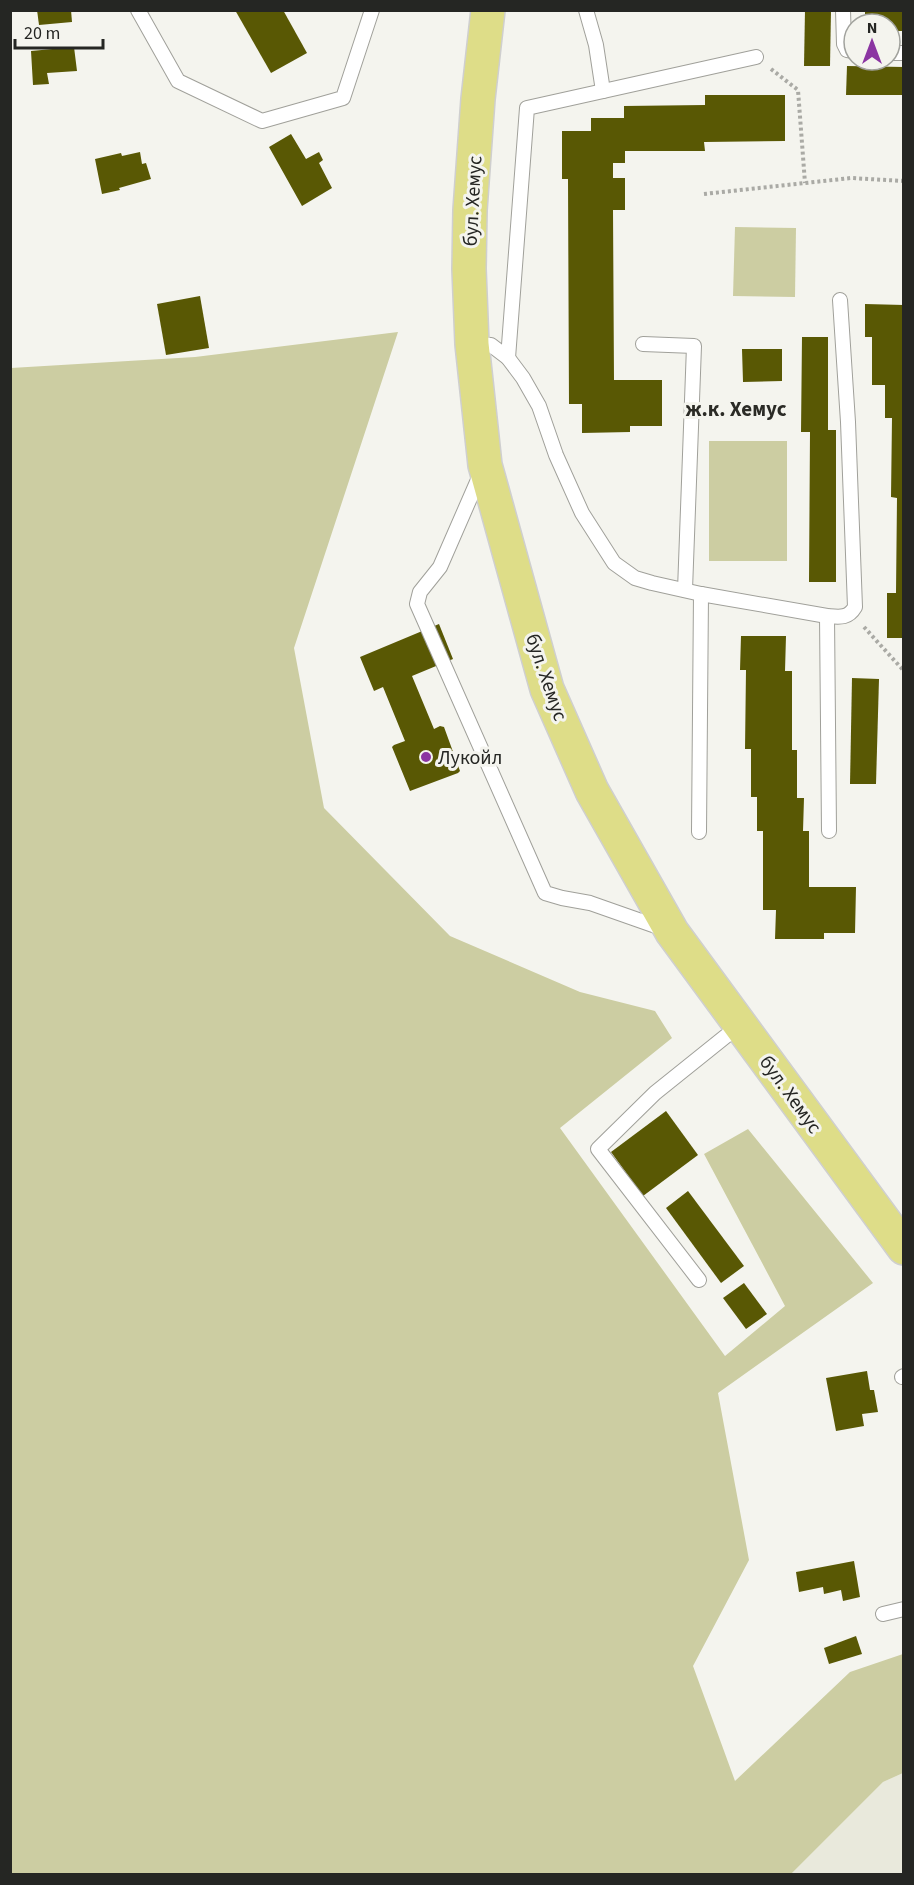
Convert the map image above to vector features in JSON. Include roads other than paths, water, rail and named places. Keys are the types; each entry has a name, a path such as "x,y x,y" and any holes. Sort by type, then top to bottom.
{"main road":[{"name":"бул. Хемус","path":"488,10 478,99 470,210 469,269 472,344 485,465 547,689 592,791 672,932 903,1248"}],"lane":[{"path":"138,10 178,81 262,122 343,98 372,10"},
{"path":"586,10 596,45 603,91"},
{"path":"508,358 527,108 756,57"},
{"path":"472,344 491,345 508,358 523,378 539,406 556,455 582,513 614,563 635,578 701,594 843,617 851,614 855,607 848,422 840,300"},
{"path":"643,344 694,346 685,590"},
{"path":"485,465 440,567 420,592 417,604 545,892 590,903 672,932"},
{"path":"699,832 701,594"},
{"path":"827,616 829,831"},
{"path":"699,1280 598,1149 656,1093 741,1024"},
{"path":"883,1614 903,1609"}],"place":[{"name":"Лукойл","path":"426,757"}],"district":[{"name":"ж.к. Хемус","path":"736,409"}]}
